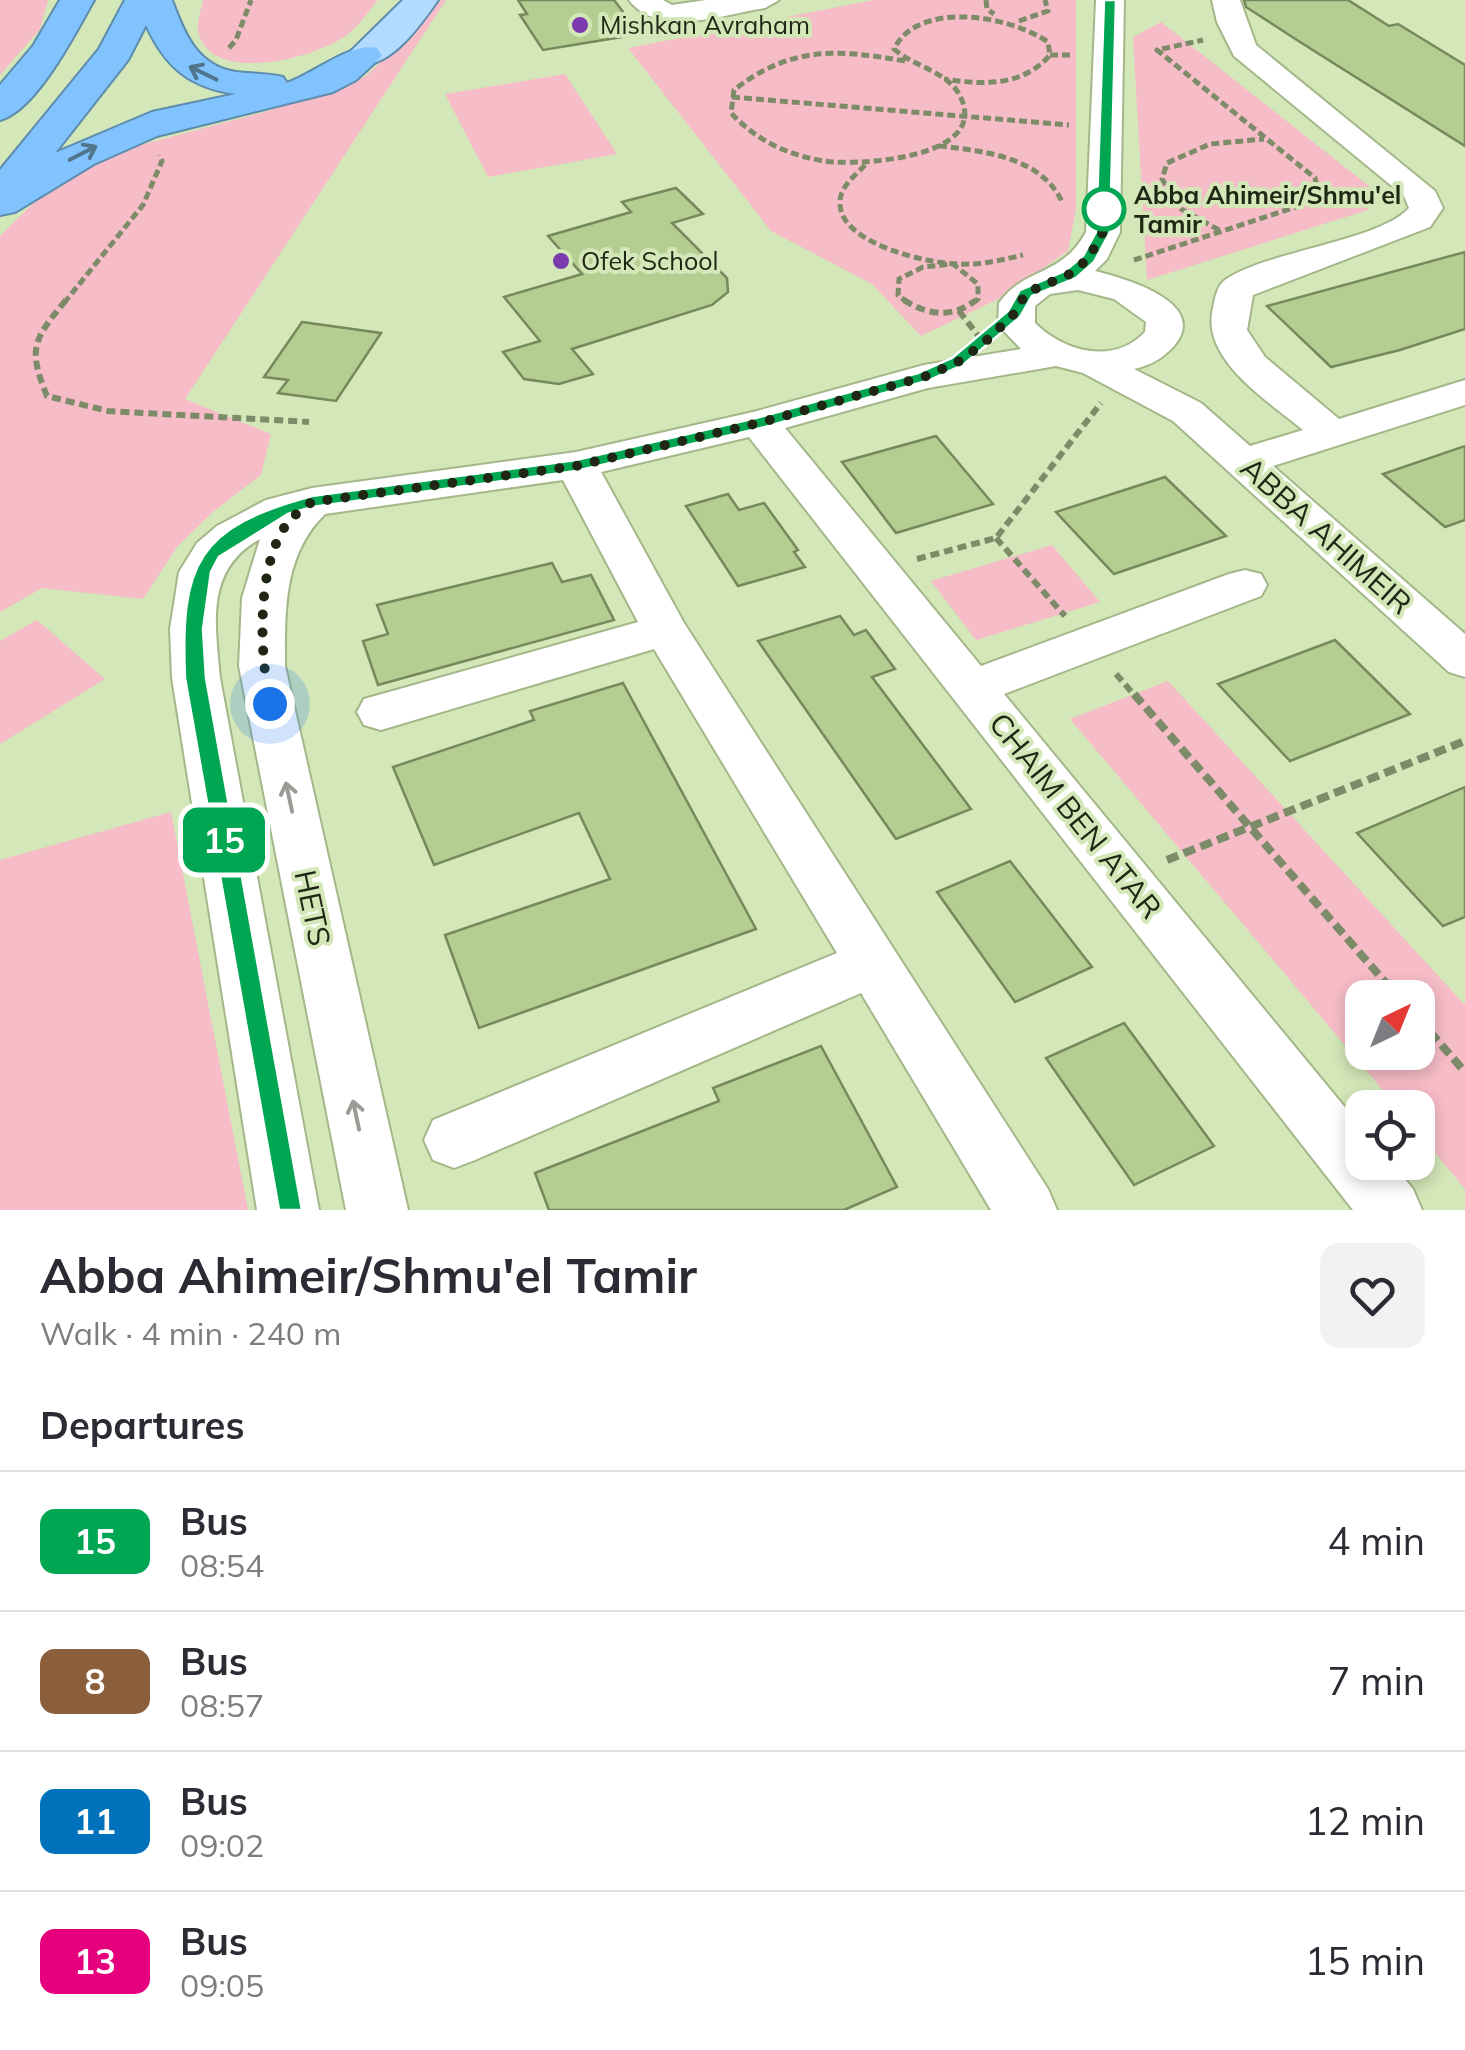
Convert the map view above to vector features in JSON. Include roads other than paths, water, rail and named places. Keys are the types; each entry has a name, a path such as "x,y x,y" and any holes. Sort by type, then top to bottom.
{"highway":[{"path":"0,109 48,51 77,0"},
{"path":"0,193 116,52 142,0"},
{"path":"155,0 170,43 184,63 208,78 226,83 274,84 318,74 364,56"},
{"path":"0,203 89,149 195,112 294,94 330,80 364,56"}],"main road":[{"path":"364,56 387,39 421,0"}],"street":[{"path":"643,0 668,14 765,0"},
{"path":"1110,0 1103,232 1114,268 1142,297"},
{"path":"1226,0 1244,50 1418,191 1426,208 1418,220 1398,230 1236,289 1228,322 1232,342 1300,408 1333,434"},
{"path":"1110,45 1129,13 1144,1"},
{"path":"288,1210 196,678 193,629 201,572 212,553 254,523 281,510 312,502 576,466 759,423 924,377 958,362 984,343 1014,314 1026,293 1056,280 1088,259 1103,232"},
{"path":"1056,280 1102,281 1142,297"},
{"name":"ABBA AHIMEIR","path":"1142,297 1156,309 1163,323 1164,369 1186,412"},
{"name":"ABBA AHIMEIR","path":"1014,314 1026,336 1186,412 1465,660"},
{"path":"924,377 1090,365 1136,357 1152,348 1161,336"},
{"path":"1242,462 1465,392"},
{"name":"CHAIM BEN ATAR","path":"759,423 1391,1210"},
{"path":"576,466 664,630 1026,1210"},
{"name":"HETS","path":"312,502 283,529 273,560 262,609 262,666 377,1210"},
{"path":"972,688 1245,585"},
{"path":"382,712 664,630"},
{"path":"454,1140 872,963"}],"place":[{"name":"Mishkan Avraham","path":"580,25"},
{"name":"Abba Ahimeir/Shmu'el Tamir","path":"1104,209"},
{"name":"Ofek School","path":"561,261"}]}
